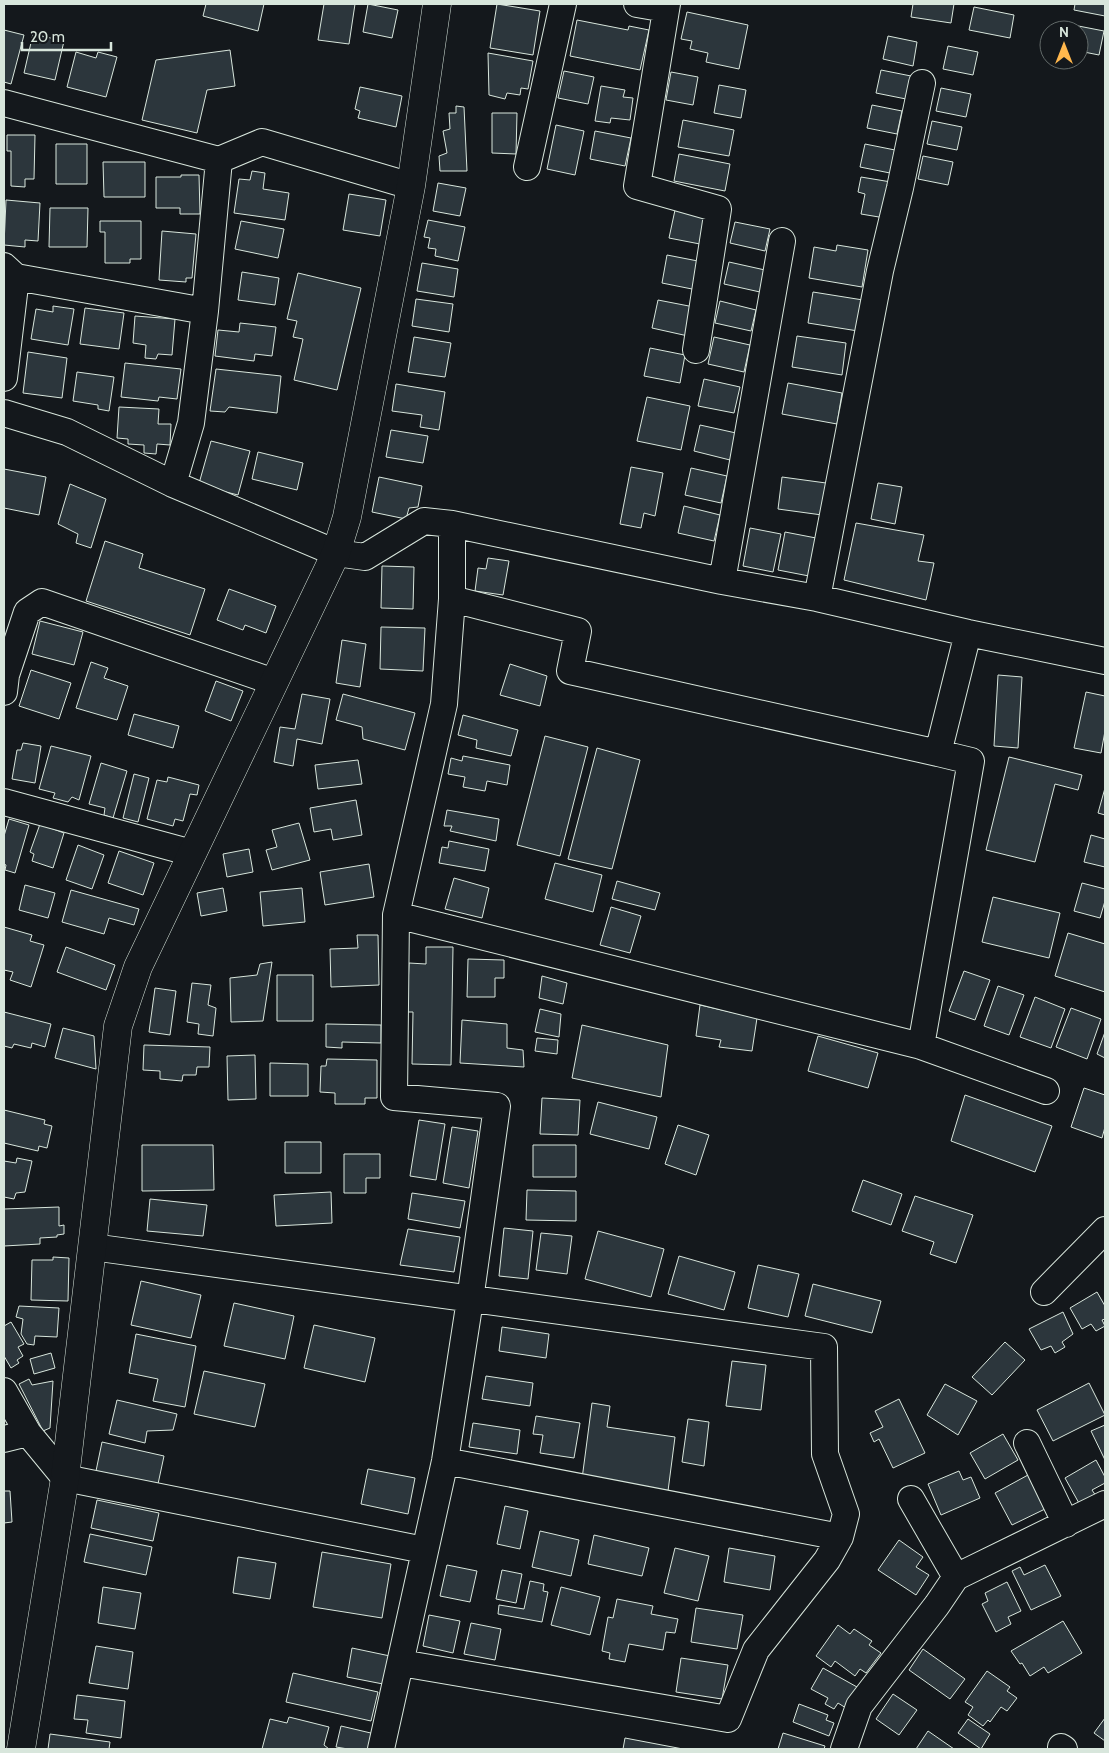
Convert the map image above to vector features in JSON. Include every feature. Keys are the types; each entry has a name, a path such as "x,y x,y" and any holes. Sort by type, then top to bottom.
{"street":[{"path":"21,1749 65,1478 118,1026 138,967 336,553 347,517 411,186 437,4"},
{"path":"527,167 563,4"},
{"path":"637,4 666,6 637,186 718,209 696,350"},
{"path":"817,598 880,271 922,83"},
{"path":"4,102 219,160 262,142 411,186"},
{"path":"173,484 191,423 205,311 219,160"},
{"path":"722,581 782,241"},
{"path":"4,378 10,272 205,311"},
{"path":"4,413 67,432 173,484 336,553 365,557 424,520 452,524 722,581 817,598 968,633 1105,661"},
{"path":"381,1749 445,1462 497,1106 394,1097 396,915 444,704 452,598 452,524"},
{"path":"452,598 578,631 570,670 970,761 922,1046"},
{"path":"4,692 6,675 27,612 42,602 274,682"},
{"path":"938,753 968,633"},
{"path":"4,802 192,853"},
{"path":"396,915 922,1046 1046,1091"},
{"path":"1044,1292 1105,1230"},
{"path":"92,1247 824,1348 825,1454 846,1514 840,1537 827,1560 756,1650 728,1719 401,1663"},
{"path":"4,1392 16,1436 65,1478 424,1550"},
{"path":"1027,1443 1066,1524"},
{"path":"445,1462 840,1537"},
{"path":"911,1500 956,1577"},
{"path":"844,1749 859,1706 956,1577 1105,1504"}],"building":[{"path":"206,4 264,4 258,31 203,16"},
{"path":"324,4 355,4 349,44 318,40"},
{"path":"368,4 398,10 392,38 363,32"},
{"path":"497,4 540,11 533,55 490,48"},
{"path":"913,4 954,4 951,23 911,17"},
{"path":"1075,4 1105,4 1105,16 1074,10"},
{"path":"974,7 1014,15 1010,38 969,30"},
{"path":"687,12 748,25 739,69 706,62 708,53 690,49 692,41 681,39"},
{"path":"577,20 628,30 629,26 649,30 640,70 570,56"},
{"path":"1089,28 1104,31 1099,55 1089,53"},
{"path":"4,30 24,35 11,84 4,82"},
{"path":"33,34 64,41 55,80 24,73"},
{"path":"888,36 917,42 913,66 883,59"},
{"path":"948,46 978,52 973,75 943,69"},
{"path":"230,50 235,86 207,90 197,133 142,120 156,60"},
{"path":"76,52 96,58 98,52 117,57 106,97 67,87"},
{"path":"488,53 533,61 528,89 521,88 520,95 507,93 505,99 489,95"},
{"path":"881,70 911,76 906,99 876,93"},
{"path":"564,71 594,77 588,104 558,98"},
{"path":"671,72 698,77 693,105 666,100"},
{"path":"719,85 746,90 741,118 714,113"},
{"path":"601,86 625,90 623,97 633,98 630,120 611,118 610,123 595,121"},
{"path":"360,87 402,96 396,127 358,118 360,111 355,109"},
{"path":"941,88 971,94 966,117 936,111"},
{"path":"872,105 902,111 897,134 867,128"},
{"path":"456,106 464,107 467,171 440,171 439,156 447,153 443,131 450,129 449,113 456,113"},
{"path":"492,113 517,113 516,154 492,153"},
{"path":"683,120 734,130 729,156 678,147"},
{"path":"932,121 962,127 957,150 927,144"},
{"path":"556,125 584,131 575,175 547,169"},
{"path":"595,131 631,138 625,166 590,159"},
{"path":"7,135 35,135 34,179 25,179 25,187 11,186 11,151 7,151"},
{"path":"56,144 87,144 87,184 56,184"},
{"path":"865,144 895,150 890,173 860,167"},
{"path":"679,154 730,164 725,191 674,181"},
{"path":"923,156 953,162 948,185 918,179"},
{"path":"103,162 145,162 145,197 104,197"},
{"path":"252,171 265,173 263,189 289,193 285,220 234,213 239,179 250,180"},
{"path":"181,175 199,175 200,214 180,214 180,208 156,208 156,177 181,177"},
{"path":"861,177 891,182 885,218 861,214 865,194 858,192"},
{"path":"438,183 466,188 460,216 433,211"},
{"path":"349,194 386,200 380,236 343,230"},
{"path":"6,200 40,203 38,241 25,240 25,247 4,245"},
{"path":"50,208 88,208 87,247 49,247"},
{"path":"675,210 711,217 705,245 669,238"},
{"path":"428,220 465,227 458,261 435,256 436,249 428,248 430,238 424,237"},
{"path":"100,221 141,221 141,259 130,259 130,263 105,263 105,232 100,232"},
{"path":"241,221 284,229 278,258 235,249"},
{"path":"735,222 770,229 765,251 730,243"},
{"path":"162,231 196,234 192,278 186,278 186,282 159,280"},
{"path":"837,245 868,250 862,287 809,278 814,247 836,251"},
{"path":"667,255 703,262 697,290 662,283"},
{"path":"729,262 765,270 760,292 724,284"},
{"path":"422,263 458,269 454,297 417,291"},
{"path":"242,272 279,278 275,305 238,300"},
{"path":"298,273 361,288 337,390 294,380 303,339 293,337 297,321 287,319"},
{"path":"813,292 863,300 858,331 808,323"},
{"path":"416,299 453,304 449,332 412,326"},
{"path":"658,300 694,307 688,336 652,328"},
{"path":"720,301 756,310 751,331 715,323"},
{"path":"53,306 74,309 68,345 31,339 36,309 53,312"},
{"path":"85,308 124,313 119,349 80,344"},
{"path":"135,316 175,319 172,355 158,354 156,359 145,358 146,345 133,343"},
{"path":"240,323 276,327 272,356 255,354 254,361 215,356 218,330 239,332"},
{"path":"797,336 846,343 842,375 792,367"},
{"path":"414,337 451,343 445,377 408,372"},
{"path":"714,337 750,345 744,372 708,364"},
{"path":"650,348 685,355 680,383 644,376"},
{"path":"28,352 67,358 62,398 23,393"},
{"path":"125,363 181,369 177,399 159,397 158,401 121,397"},
{"path":"216,369 281,376 277,413 229,407 225,412 210,411"},
{"path":"77,372 114,377 109,411 98,409 98,405 73,401"},
{"path":"704,379 740,387 734,413 698,406"},
{"path":"788,383 842,393 837,424 782,414"},
{"path":"396,384 445,392 439,430 420,427 422,415 392,411"},
{"path":"647,397 690,406 681,450 637,441"},
{"path":"119,407 159,409 158,424 171,424 170,445 157,444 156,454 144,453 144,445 128,444 128,439 117,438"},
{"path":"700,425 736,433 730,460 694,451"},
{"path":"391,430 428,436 423,463 386,457"},
{"path":"211,441 250,451 238,495 226,492 224,499 198,487"},
{"path":"258,452 303,463 297,490 252,479"},
{"path":"631,467 663,473 655,516 644,513 641,528 620,524"},
{"path":"691,468 727,476 721,503 685,495"},
{"path":"4,469 46,477 39,515 4,508"},
{"path":"379,477 422,486 418,507 409,508 406,519 372,512"},
{"path":"782,477 826,483 822,515 778,509"},
{"path":"878,483 902,487 895,524 871,519"},
{"path":"70,484 106,499 91,548 76,543 78,534 58,524"},
{"path":"684,506 720,515 714,541 678,533"},
{"path":"856,523 924,535 918,561 934,563 926,600 844,580"},
{"path":"750,528 781,534 773,572 743,566"},
{"path":"785,532 816,538 809,576 778,570"},
{"path":"105,541 143,554 139,568 205,589 190,635 86,601"},
{"path":"488,558 509,561 503,595 475,591 478,568 486,569"},
{"path":"382,566 414,567 413,609 381,608"},
{"path":"229,589 276,606 266,633 245,625 243,630 217,620"},
{"path":"40,621 83,632 74,665 32,654"},
{"path":"381,627 425,628 423,671 380,669"},
{"path":"342,640 366,644 360,687 336,683"},
{"path":"91,662 108,668 104,678 128,686 117,720 76,708"},
{"path":"510,664 547,676 540,706 500,695"},
{"path":"31,670 71,683 59,719 19,706"},
{"path":"998,675 1022,677 1018,748 994,746"},
{"path":"216,681 243,691 231,721 205,711"},
{"path":"1086,692 1105,696 1105,731 1101,753 1074,748"},
{"path":"302,694 330,699 322,744 297,739 293,766 274,762 280,727 295,729"},
{"path":"343,694 415,713 405,750 363,739 362,727 336,720"},
{"path":"134,714 179,726 173,748 128,735"},
{"path":"463,715 518,730 511,756 476,748 477,740 458,735"},
{"path":"545,736 588,747 560,856 517,845"},
{"path":"23,743 41,746 35,783 12,779 17,750 21,750"},
{"path":"51,746 91,756 79,800 72,797 68,802 53,798 55,793 39,789"},
{"path":"597,748 640,760 612,869 568,859"},
{"path":"463,756 510,765 507,785 487,781 485,791 463,787 465,777 448,774 451,758 462,761"},
{"path":"1009,757 1082,775 1078,790 1055,784 1035,862 986,850"},
{"path":"358,760 362,784 318,789 315,765"},
{"path":"101,763 127,771 113,818 104,815 105,808 89,804"},
{"path":"134,774 149,778 138,822 123,818"},
{"path":"168,777 199,785 197,795 190,794 183,821 175,819 173,826 147,819 157,780 167,782"},
{"path":"1105,788 1105,815 1098,813"},
{"path":"356,800 362,835 333,840 331,829 314,832 310,808"},
{"path":"447,810 499,819 496,841 450,831 452,826 444,826"},
{"path":"9,819 29,825 15,873 5,870 6,865 4,864 4,836"},
{"path":"299,823 310,860 272,870 266,850 277,847 272,830"},
{"path":"40,824 64,833 53,868 32,861 34,854 30,852"},
{"path":"1091,835 1105,839 1105,867 1084,862"},
{"path":"449,841 489,849 485,871 439,863 442,847 448,848"},
{"path":"78,845 104,855 92,889 66,880"},
{"path":"249,849 253,872 227,877 223,854"},
{"path":"119,851 154,863 143,895 108,883"},
{"path":"555,863 602,875 593,912 545,899"},
{"path":"369,864 374,897 325,905 320,872"},
{"path":"454,878 489,888 482,918 445,909"},
{"path":"617,881 660,893 655,910 612,899"},
{"path":"1082,883 1105,889 1105,901 1100,918 1074,911"},
{"path":"25,885 55,893 48,918 19,910"},
{"path":"223,888 227,911 201,916 197,893"},
{"path":"302,888 305,922 263,926 260,892"},
{"path":"71,890 139,909 134,925 109,918 104,934 62,922"},
{"path":"993,897 1060,913 1049,958 982,942"},
{"path":"611,907 641,916 630,953 600,945"},
{"path":"4,927 32,935 30,941 44,945 31,987 10,980 13,972 4,970"},
{"path":"1068,933 1105,944 1105,992 1055,976"},
{"path":"357,935 378,935 379,985 331,987 330,949 358,948"},
{"path":"66,947 115,965 106,990 57,972"},
{"path":"426,947 453,947 451,1065 412,1064 413,1012 407,1012 409,963 426,964"},
{"path":"468,959 504,960 504,978 495,978 495,997 467,997"},
{"path":"272,962 263,1021 231,1022 230,978 257,975 260,964"},
{"path":"964,971 990,980 975,1020 949,1011"},
{"path":"277,975 313,975 313,1021 277,1021"},
{"path":"542,976 567,983 563,1004 539,998"},
{"path":"192,983 211,985 208,1005 216,1008 213,1036 198,1034 199,1024 187,1022"},
{"path":"998,986 1024,995 1009,1035 984,1026"},
{"path":"155,988 176,991 170,1035 149,1032"},
{"path":"1035,997 1065,1009 1051,1048 1020,1037"},
{"path":"700,1005 757,1018 752,1051 719,1047 721,1040 696,1036"},
{"path":"1071,1008 1101,1019 1087,1059 1056,1047"},
{"path":"540,1009 561,1014 559,1037 535,1032"},
{"path":"4,1012 51,1024 45,1047 32,1043 31,1048 14,1044 12,1048 4,1046"},
{"path":"462,1020 507,1024 507,1048 523,1050 524,1067 460,1063"},
{"path":"326,1024 381,1025 381,1043 342,1042 342,1048 326,1047"},
{"path":"582,1025 668,1045 661,1097 572,1078"},
{"path":"63,1028 94,1036 96,1069 55,1058"},
{"path":"1105,1032 1105,1058 1097,1054"},
{"path":"818,1036 878,1053 868,1088 808,1071"},
{"path":"537,1038 558,1040 557,1054 535,1051"},
{"path":"144,1045 210,1047 209,1067 197,1067 196,1075 183,1075 182,1081 160,1079 160,1071 143,1070"},
{"path":"255,1055 256,1099 228,1100 227,1056"},
{"path":"327,1059 377,1060 377,1098 365,1098 365,1104 335,1104 335,1093 320,1092 321,1066 326,1066"},
{"path":"270,1063 308,1064 308,1096 270,1096"},
{"path":"1084,1088 1105,1095 1105,1127 1102,1138 1071,1127"},
{"path":"965,1095 1052,1126 1035,1172 951,1141"},
{"path":"542,1098 580,1100 578,1135 540,1134"},
{"path":"598,1102 657,1117 649,1149 590,1134"},
{"path":"4,1110 45,1120 44,1124 52,1126 47,1148 39,1146 38,1151 4,1143"},
{"path":"419,1120 445,1124 436,1180 410,1176"},
{"path":"678,1125 709,1135 696,1175 665,1164"},
{"path":"452,1127 478,1131 469,1188 443,1183"},
{"path":"285,1142 321,1142 321,1173 285,1173"},
{"path":"142,1145 213,1145 214,1190 142,1191"},
{"path":"533,1145 576,1145 576,1177 533,1177"},
{"path":"344,1154 380,1154 380,1178 366,1178 366,1193 344,1193"},
{"path":"17,1158 32,1161 25,1192 16,1193 14,1199 4,1197 4,1161 16,1163"},
{"path":"863,1180 902,1194 891,1225 852,1211"},
{"path":"527,1190 576,1191 576,1221 526,1220"},
{"path":"331,1192 332,1223 276,1226 274,1195"},
{"path":"412,1193 465,1201 460,1228 408,1219"},
{"path":"915,1196 973,1215 956,1263 930,1254 934,1242 902,1231"},
{"path":"150,1199 207,1205 203,1236 147,1231"},
{"path":"59,1207 59,1226 64,1225 64,1234 57,1235 57,1237 40,1238 40,1244 4,1246 4,1209"},
{"path":"504,1228 533,1231 528,1279 499,1276"},
{"path":"408,1229 460,1237 454,1272 400,1265"},
{"path":"598,1231 664,1249 651,1297 585,1279"},
{"path":"541,1233 572,1236 567,1274 536,1270"},
{"path":"679,1256 735,1272 724,1310 668,1294"},
{"path":"53,1257 69,1258 68,1301 31,1300 32,1260 53,1260"},
{"path":"758,1265 799,1274 788,1317 748,1308"},
{"path":"141,1281 201,1295 191,1338 131,1325"},
{"path":"813,1284 881,1301 872,1333 805,1316"},
{"path":"1097,1292 1105,1306 1105,1319 1102,1320 1105,1326 1096,1331 1091,1324 1082,1329 1070,1308"},
{"path":"234,1303 294,1316 285,1359 224,1346"},
{"path":"19,1306 59,1308 57,1337 35,1336 34,1345 27,1344 21,1334 23,1319 16,1317"},
{"path":"1063,1312 1073,1334 1062,1342 1065,1347 1055,1353 1051,1346 1041,1350 1029,1329"},
{"path":"11,1322 24,1344 18,1347 23,1356 17,1360 19,1363 11,1368 4,1356 4,1326"},
{"path":"314,1325 375,1338 365,1382 304,1368"},
{"path":"502,1327 549,1334 546,1358 499,1351"},
{"path":"136,1334 196,1346 185,1407 153,1401 158,1379 129,1373"},
{"path":"1005,1342 1025,1360 992,1395 972,1377"},
{"path":"51,1353 55,1368 34,1374 30,1359"},
{"path":"732,1361 766,1365 761,1410 726,1406"},
{"path":"204,1371 265,1384 255,1427 194,1414"},
{"path":"486,1376 533,1383 530,1406 482,1399"},
{"path":"29,1379 32,1385 53,1381 50,1428 43,1431 19,1384"},
{"path":"1089,1383 1105,1415 1053,1441 1037,1410"},
{"path":"945,1384 977,1401 958,1435 927,1415"},
{"path":"899,1399 925,1453 893,1468 879,1439 874,1442 870,1433 883,1427 875,1411"},
{"path":"117,1400 177,1414 173,1430 147,1431 145,1443 109,1434"},
{"path":"592,1403 610,1406 607,1427 675,1437 668,1491 582,1479"},
{"path":"536,1416 580,1423 574,1458 540,1453 543,1435 533,1434"},
{"path":"688,1419 709,1422 704,1466 682,1462"},
{"path":"473,1423 520,1430 517,1454 469,1447"},
{"path":"1105,1425 1105,1460 1091,1431"},
{"path":"1003,1434 1018,1460 985,1479 970,1453"},
{"path":"102,1442 164,1456 158,1484 96,1471"},
{"path":"1096,1460 1105,1477 1105,1483 1092,1490 1096,1496 1080,1505 1065,1478"},
{"path":"368,1469 415,1478 408,1514 361,1504"},
{"path":"959,1471 963,1480 971,1477 980,1498 941,1515 928,1484"},
{"path":"1028,1475 1045,1509 1012,1525 995,1493"},
{"path":"4,1491 10,1491 12,1522 4,1523"},
{"path":"97,1500 159,1513 153,1541 91,1528"},
{"path":"505,1506 528,1511 520,1549 497,1544"},
{"path":"540,1531 579,1540 571,1576 532,1567"},
{"path":"90,1534 152,1547 146,1575 84,1562"},
{"path":"594,1535 649,1548 642,1576 588,1564"},
{"path":"899,1540 923,1557 916,1567 929,1575 916,1595 878,1570"},
{"path":"675,1548 709,1556 698,1601 664,1593"},
{"path":"729,1548 775,1556 770,1590 724,1582"},
{"path":"322,1552 391,1564 382,1618 313,1607"},
{"path":"238,1557 276,1563 270,1599 233,1593"},
{"path":"447,1565 477,1571 470,1602 440,1596"},
{"path":"1045,1565 1061,1596 1031,1610 1012,1571 1020,1567 1024,1575"},
{"path":"502,1570 522,1574 516,1603 496,1599"},
{"path":"530,1581 544,1584 543,1591 548,1592 542,1622 498,1614 499,1605 524,1609"},
{"path":"1007,1582 1021,1611 1008,1617 1011,1624 996,1632 982,1604 988,1601 985,1593"},
{"path":"103,1587 141,1593 135,1629 98,1623"},
{"path":"561,1587 600,1597 590,1635 551,1625"},
{"path":"617,1599 653,1606 651,1614 678,1619 675,1633 666,1632 663,1650 629,1644 625,1662 609,1659 610,1653 602,1651 608,1617 613,1618"},
{"path":"696,1608 743,1615 737,1649 691,1642"},
{"path":"429,1615 460,1621 453,1653 423,1646"},
{"path":"1063,1621 1082,1653 1048,1673 1044,1667 1030,1676 1011,1651"},
{"path":"471,1623 501,1629 495,1660 464,1654"},
{"path":"838,1625 850,1634 854,1629 872,1641 869,1645 881,1653 866,1673 860,1669 855,1676 835,1661 831,1667 816,1656"},
{"path":"96,1646 133,1652 128,1689 89,1683"},
{"path":"352,1648 390,1656 383,1684 347,1677"},
{"path":"923,1649 965,1679 950,1699 909,1670"},
{"path":"681,1658 728,1665 722,1699 676,1692"},
{"path":"823,1668 857,1687 846,1708 838,1703 834,1709 825,1704 828,1698 811,1689"},
{"path":"987,1671 1010,1687 1007,1691 1017,1698 1007,1711 1001,1707 990,1722 988,1720 983,1726 968,1715 973,1707 965,1702"},
{"path":"293,1673 378,1692 371,1721 286,1702"},
{"path":"893,1694 917,1710 899,1735 876,1719"},
{"path":"77,1695 125,1701 121,1738 86,1733 88,1720 74,1719"},
{"path":"799,1704 828,1715 826,1720 834,1723 829,1736 793,1722"},
{"path":"289,1717 329,1727 324,1745 329,1749 262,1749 270,1719 287,1723"},
{"path":"1105,1718 1105,1741 1094,1733"},
{"path":"968,1719 990,1734 981,1749 958,1733"},
{"path":"341,1726 375,1734 371,1749 336,1747"},
{"path":"928,1731 954,1749 916,1749"},
{"path":"783,1733 825,1746 824,1749 778,1749"},
{"path":"50,1734 110,1742 109,1749 48,1749"},
{"path":"625,1738 683,1749 623,1749"}]}
